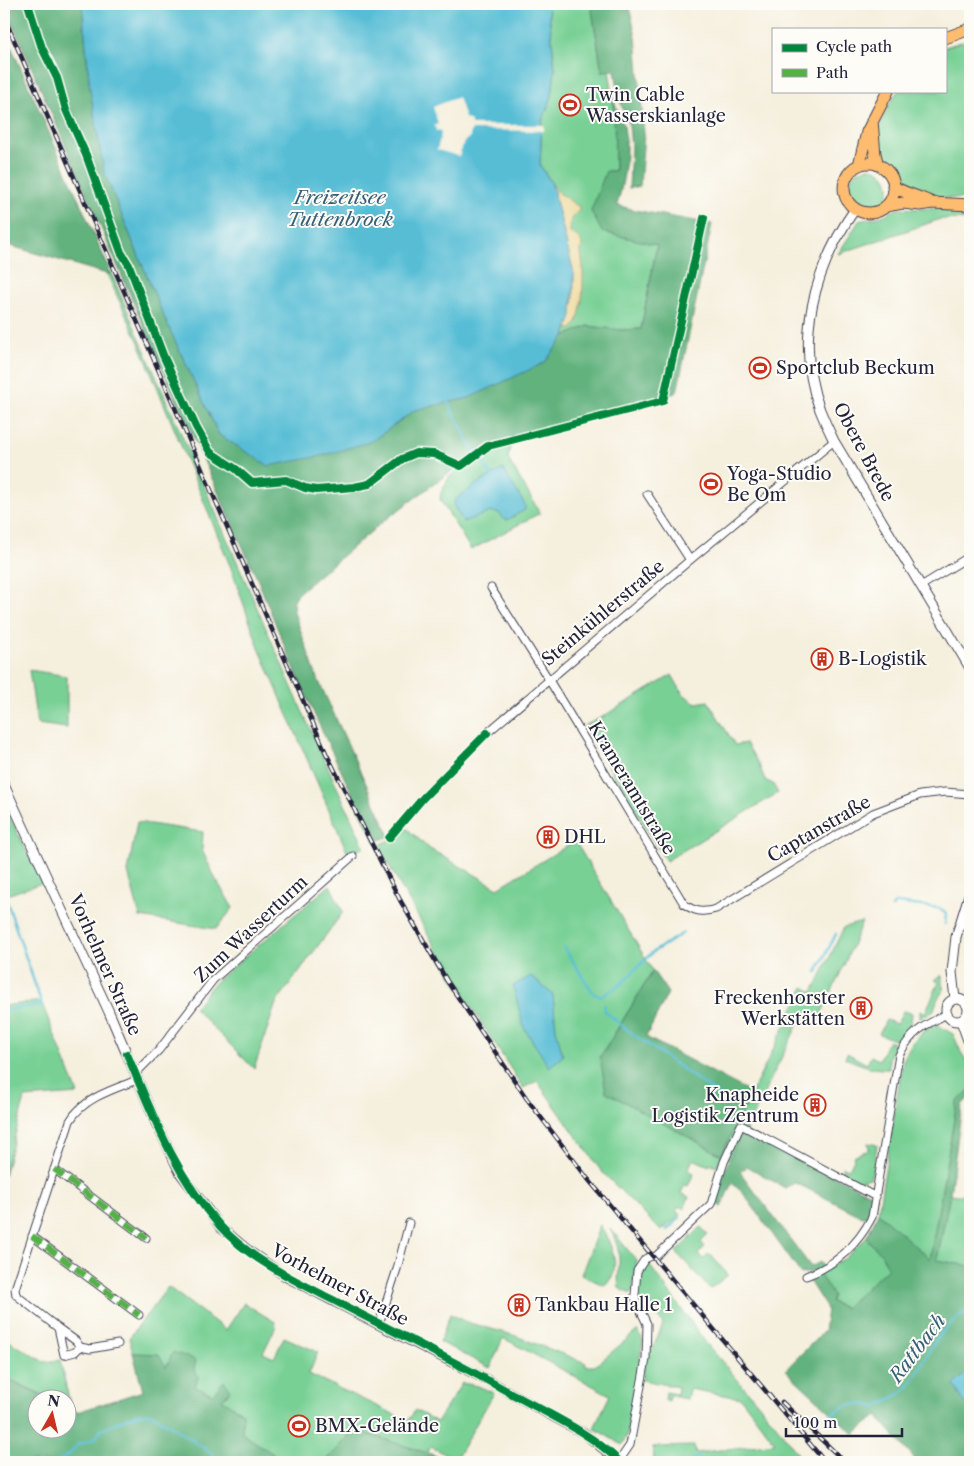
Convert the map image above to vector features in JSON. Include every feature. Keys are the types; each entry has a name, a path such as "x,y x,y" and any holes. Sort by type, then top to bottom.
{"main road":[{"path":"946,38 970,29"},
{"path":"859,165 867,132 887,92"},
{"path":"872,122 878,165"},
{"path":"932,203 921,196 902,191 894,186 889,174 878,165 865,163 859,165 848,173 844,186 846,199 855,209 868,213 886,206 903,203 970,205"},
{"path":"886,206 894,186"}],"street":[{"name":"Obere Brede","path":"855,209 834,242 812,300 809,321 809,354 813,388 820,410 834,441 970,668"},
{"name":"Steinkühlerstraße","path":"491,588 549,680 834,441"},
{"name":"Steinkühlerstraße","path":"647,494 690,560"},
{"path":"920,586 970,556"},
{"path":"487,733 549,680"},
{"name":"Krameramtstraße","path":"549,680 684,904 691,909"},
{"name":"Vorhelmer Straße","path":"4,785 105,1003 156,1123 181,1174 221,1228 250,1252 285,1276 489,1381 586,1434 620,1461 630,1445 646,1359 647,1324 634,1295 637,1271 646,1259 655,1256 711,1204 724,1162 741,1125 876,1197"},
{"name":"Captanstraße","path":"691,909 699,912 716,909 873,813 920,795 945,792 970,794"},
{"name":"Zum Wasserturm","path":"136,1077 213,980 353,856"},
{"path":"955,999 952,972 956,937 970,892"},
{"path":"955,999 963,1000 968,1008 967,1016 960,1021 954,1021 946,1014 947,1004 955,999"},
{"path":"806,1276 825,1269 853,1247 864,1233 872,1217 893,1085 900,1055 920,1027 946,1014"},
{"path":"960,1021 970,1046"},
{"path":"118,1344 90,1349 80,1347 76,1341 16,1295 15,1289 74,1113 81,1107 136,1077"},
{"path":"54,1169 146,1238"},
{"name":"Vorhelmer Straße","path":"380,1324 398,1269 409,1223"},
{"path":"32,1236 139,1315"},
{"path":"58,1328 64,1355 75,1352 80,1347"}],"green space":[{"path":"4,4 82,4 90,89 104,172 164,317 219,435 372,441 415,410 544,363 565,336 588,326 621,330 641,329 657,245 602,232 591,211 606,171 615,171 614,101 624,127 626,146 624,176 617,205 634,210 712,224 677,392 659,400 487,445 385,520 297,594 293,604 294,612 316,675 390,836 375,842 315,716 259,583 151,343"},
{"path":"548,4 591,4 602,71 609,70 614,101 615,171 606,171 602,232 657,244 641,329 621,330 588,326 565,336 568,328 574,274 552,184 540,165 542,121 552,96 555,69"},
{"path":"591,4 629,4 636,37 644,133 640,186 629,188 631,147 629,126 620,102 615,70 602,71"},
{"path":"4,30 111,273 107,274 4,244"},
{"path":"970,39 970,198 947,198 912,190 905,185 896,171 882,158 877,142 878,133 885,114 897,92 946,92 946,47"},
{"path":"873,168 880,171 886,177 889,188 888,196 880,205 873,208 865,208 858,205 850,196 849,184 852,177 861,169"},
{"path":"901,208 970,210 970,220 941,219 838,254 859,221 882,216"},
{"path":"111,273 303,713 364,846 349,856 259,648 231,568 140,345 107,274"},
{"path":"511,442 508,459 540,513 471,550 440,499 441,493 449,477 487,448"},
{"path":"29,670 67,676 67,728 37,724"},
{"path":"672,675 683,694 696,703 708,701 735,745 746,743 759,765 765,780 773,784 778,793 666,861 584,726"},
{"path":"4,805 42,883 4,896"},
{"path":"137,822 203,832 202,850 215,878 233,908 216,929 140,917 128,872"},
{"path":"404,826 430,849 498,888 575,841 653,971 600,1057 721,1155 717,1167 709,1164 709,1166 693,1159 688,1170 694,1173 688,1186 685,1185 681,1193 689,1197 684,1209 679,1206 676,1211 681,1215 661,1231 602,1172 537,1081 523,1088 451,975 378,846 391,839"},
{"path":"330,885 343,912 276,1003 254,1069 194,1008 215,982"},
{"path":"862,922 817,1023 802,1016 731,1160 721,1155 804,987 813,992 844,927"},
{"path":"653,971 668,993 646,1037 752,1093 721,1155 606,1092 600,1058"},
{"path":"942,976 944,990 938,998 933,1012 920,1018 920,1011 925,1013 939,982 935,980"},
{"path":"41,1001 78,1094 25,1098 4,1176 4,1006"},
{"path":"903,1011 912,1013 911,1023 897,1041 879,1034 886,1020 897,1024"},
{"path":"936,1024 953,1034 970,1067 970,1089 957,1102 930,1260 878,1213 903,1060 916,1039 924,1031"},
{"path":"888,1041 895,1044 889,1058 889,1069 872,1068 845,1058 847,1053 867,1064 871,1056 879,1060"},
{"path":"970,1089 970,1097 962,1105 950,1194 937,1260 970,1266 970,1462 917,1462 877,1416 854,1434 785,1370 824,1331 827,1309 806,1276 818,1272 833,1295 831,1302 845,1308 888,1268 882,1255 866,1238 878,1213 930,1259 957,1102"},
{"path":"742,1130 876,1197 872,1217 863,1217 796,1183 785,1188 747,1166 740,1172 811,1267 820,1262 825,1269 801,1274 743,1193 732,1183 721,1207 712,1200"},
{"path":"868,1143 877,1145 870,1178 859,1181 842,1173 842,1167 849,1169 854,1159 853,1156 869,1150"},
{"path":"950,1194 970,1197 970,1266 937,1260"},
{"path":"600,1225 608,1239 615,1265 614,1272 604,1285 581,1275"},
{"path":"701,1227 708,1235 701,1242 705,1247 698,1254 703,1259 709,1253 728,1275 710,1289 676,1252"},
{"path":"610,1228 637,1261 631,1294 620,1289 619,1286 619,1254"},
{"path":"866,1238 882,1255 888,1268 845,1308 831,1302 818,1272 844,1259"},
{"path":"645,1259 706,1343 773,1421 804,1462 654,1462 653,1447 694,1446 696,1453 775,1443 741,1398 689,1389 687,1399 670,1396 669,1401 665,1400 666,1392 677,1394 678,1387 642,1380 646,1354 653,1348 663,1324 656,1314 636,1301 637,1271"},
{"path":"168,1287 226,1330 244,1303 275,1322 276,1326 263,1353 274,1358 284,1337 318,1352 309,1374 408,1421 415,1410 437,1422 462,1383 478,1386 494,1393 456,1459 431,1447 426,1453 355,1430 325,1462 287,1462 242,1433 222,1400 229,1393 224,1382 213,1395 195,1387 198,1377 166,1368 158,1354 133,1353 129,1338"},
{"path":"450,1314 470,1323 513,1335 586,1363 585,1366 595,1366 638,1330 643,1341 627,1435 622,1445 594,1428 610,1395 503,1338 490,1368 440,1342"},
{"path":"4,1338 44,1362 60,1360 66,1388 28,1388 4,1377"},
{"path":"173,1352 196,1360 194,1368 198,1377 195,1387 213,1394 224,1381 230,1390 222,1400 243,1413 242,1433 287,1462 152,1462 133,1460 125,1462 4,1462 4,1378 28,1389 28,1438 78,1438 78,1412 143,1391 133,1353 158,1354 166,1367"},
{"path":"355,1430 434,1455 448,1462 325,1462"}],"sand":[{"path":"552,184 559,193 579,207 579,211 574,215 570,223 570,232 578,237 582,244 583,270 581,305 576,324 572,329 568,328 574,300 574,274"}],"water":[{"name":"Freizeitsee Tuttenbrock","path":"82,4 548,4 555,69 552,96 542,121 540,165 552,184 574,274 572,316 565,336 544,363 469,398 415,410 372,441 321,456 269,466 219,435 164,317 104,172 90,89"},
{"path":"503,469 525,505 525,510 507,520 499,513 491,512 463,522 454,506 455,500 478,483"},
{"path":"531,976 553,995 556,1029 563,1056 549,1067 524,1028 513,986"},
{"path":"970,1369 970,1408 954,1385"}],"pier":[{"path":"458,97 465,118 471,121 471,125 544,125 544,131 471,130 470,137 464,142 459,156 437,150 441,134 440,130 436,131 435,125 438,124 433,107"}],"waterway":[{"path":"448,403 474,451"},
{"path":"479,457 491,475"},
{"path":"4,893 42,1005 4,1010"},
{"path":"892,907 896,903 939,908 946,914 945,924"},
{"path":"564,948 594,994 602,996 620,985 653,952 683,933"},
{"path":"817,972 836,934"},
{"path":"605,1005 605,1011 626,1029 733,1105"},
{"path":"667,1230 680,1218"},
{"name":"Rattbach","path":"829,1416 841,1408 856,1403 876,1407 903,1392 915,1378 941,1334 970,1307"},
{"path":"56,1462 70,1454 78,1444 96,1438 101,1430 138,1414 150,1413 224,1462"},
{"name":"Rattbach","path":"688,1462 698,1457 703,1462"},
{"name":"Rattbach","path":"770,1462 775,1461"}],"railway":[{"path":"4,17 326,753 400,900 447,981 527,1099 588,1179 825,1462"},
{"path":"782,1402 845,1462"}],"marked path":[{"path":"54,1169 146,1238"},
{"path":"32,1236 139,1315"}],"cycle path":[{"path":"28,4 42,48 57,78 66,110 86,155 121,252 129,265 163,355 196,427 210,452 236,469 252,483 286,480 305,488 316,490 354,487 369,484 402,459 416,453 434,454 461,466 488,446 663,401 704,218"},
{"path":"389,838 423,798 487,733"},
{"path":"127,1054 166,1144 190,1186 220,1226 245,1249 291,1278 566,1423 608,1451 620,1462"}],"place":[{"name":"Twin Cable Wasserskianlage","path":"570,105"},
{"name":"Sportclub Beckum","path":"760,368"},
{"name":"Yoga-Studio Be Om","path":"711,484"},
{"name":"B-Logistik","path":"822,659"},
{"name":"DHL","path":"548,837"},
{"name":"Freckenhorster Werkstätten","path":"861,1008"},
{"name":"Knapheide Logistik Zentrum","path":"815,1105"},
{"name":"Tankbau Halle 1","path":"519,1305"},
{"name":"BMX-Gelände","path":"299,1426"}]}
